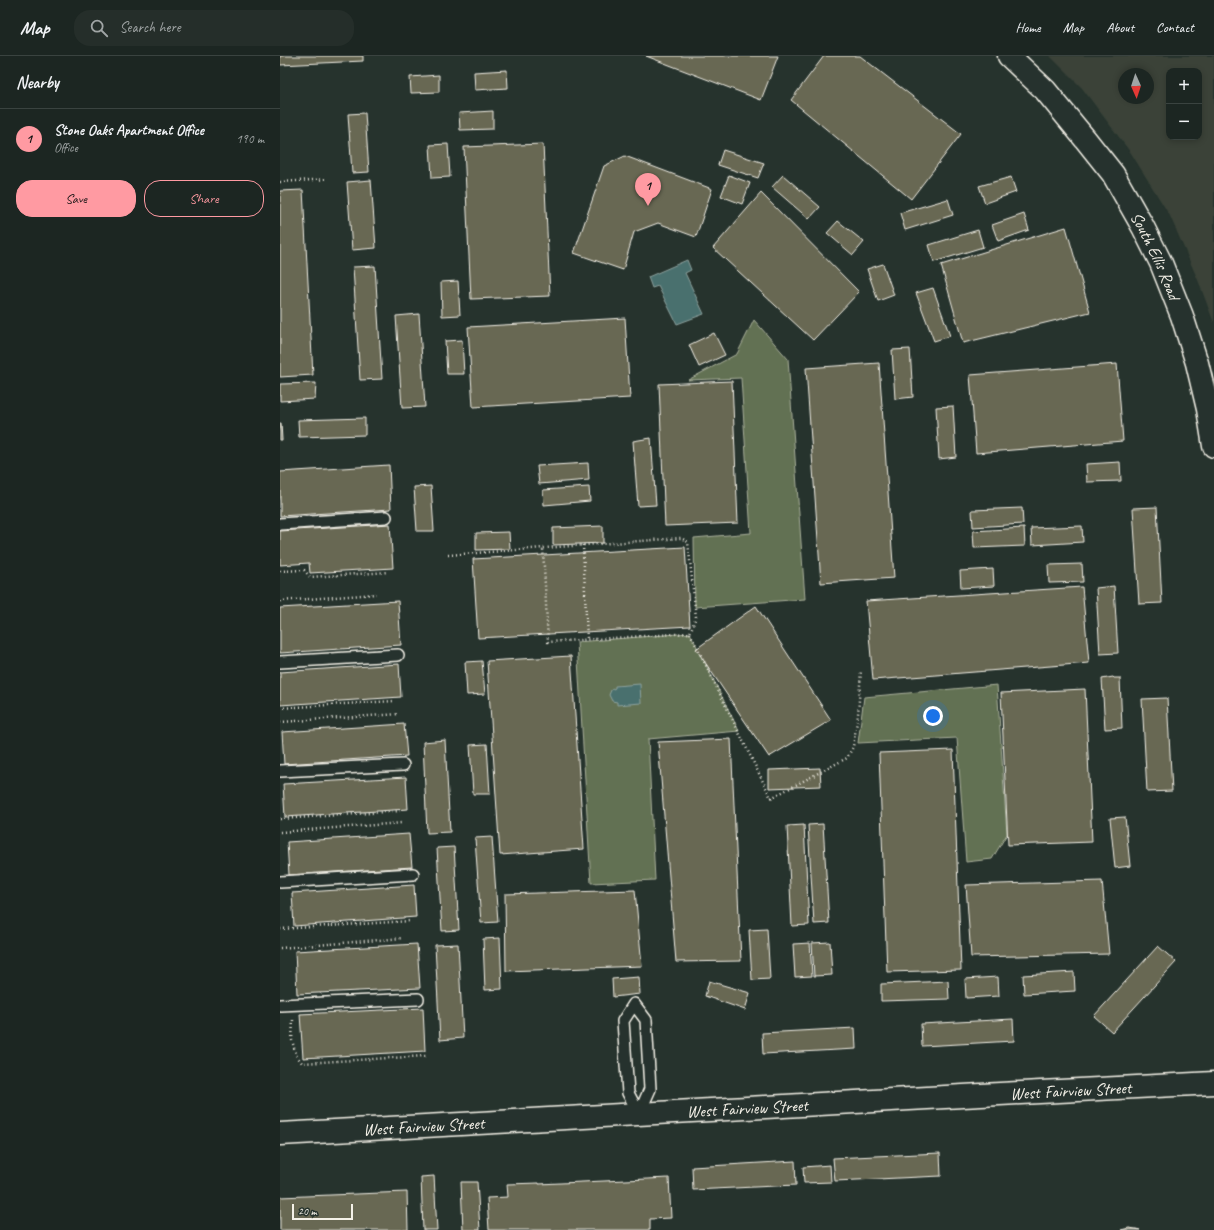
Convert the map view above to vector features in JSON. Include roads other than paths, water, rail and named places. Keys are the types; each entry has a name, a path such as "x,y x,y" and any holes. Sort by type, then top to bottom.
{"street":[{"name":"South Ellis Road","path":"1009,56 1045,90 1083,135 1113,174 1143,227 1161,263 1182,316 1197,363 1208,409 1214,446"},
{"name":"West Fairview Street","path":"280,1134 1214,1083"}],"lane":[{"path":"280,524 386,517"},
{"path":"280,662 398,655"},
{"path":"280,771 403,765"},
{"path":"280,882 413,874"},
{"path":"280,1006 418,999"},
{"path":"634,1004 646,1020 650,1089 639,1114 628,1093 623,1021 634,1004"}],"water":[{"path":"687,260 691,270 685,273 704,314 677,324 658,286 652,288 648,277"},
{"path":"640,684 641,703 617,705 617,702 612,701 609,695 615,686"}],"place":[{"name":"Stone Oaks Apartment Office","path":"648,206"}]}
